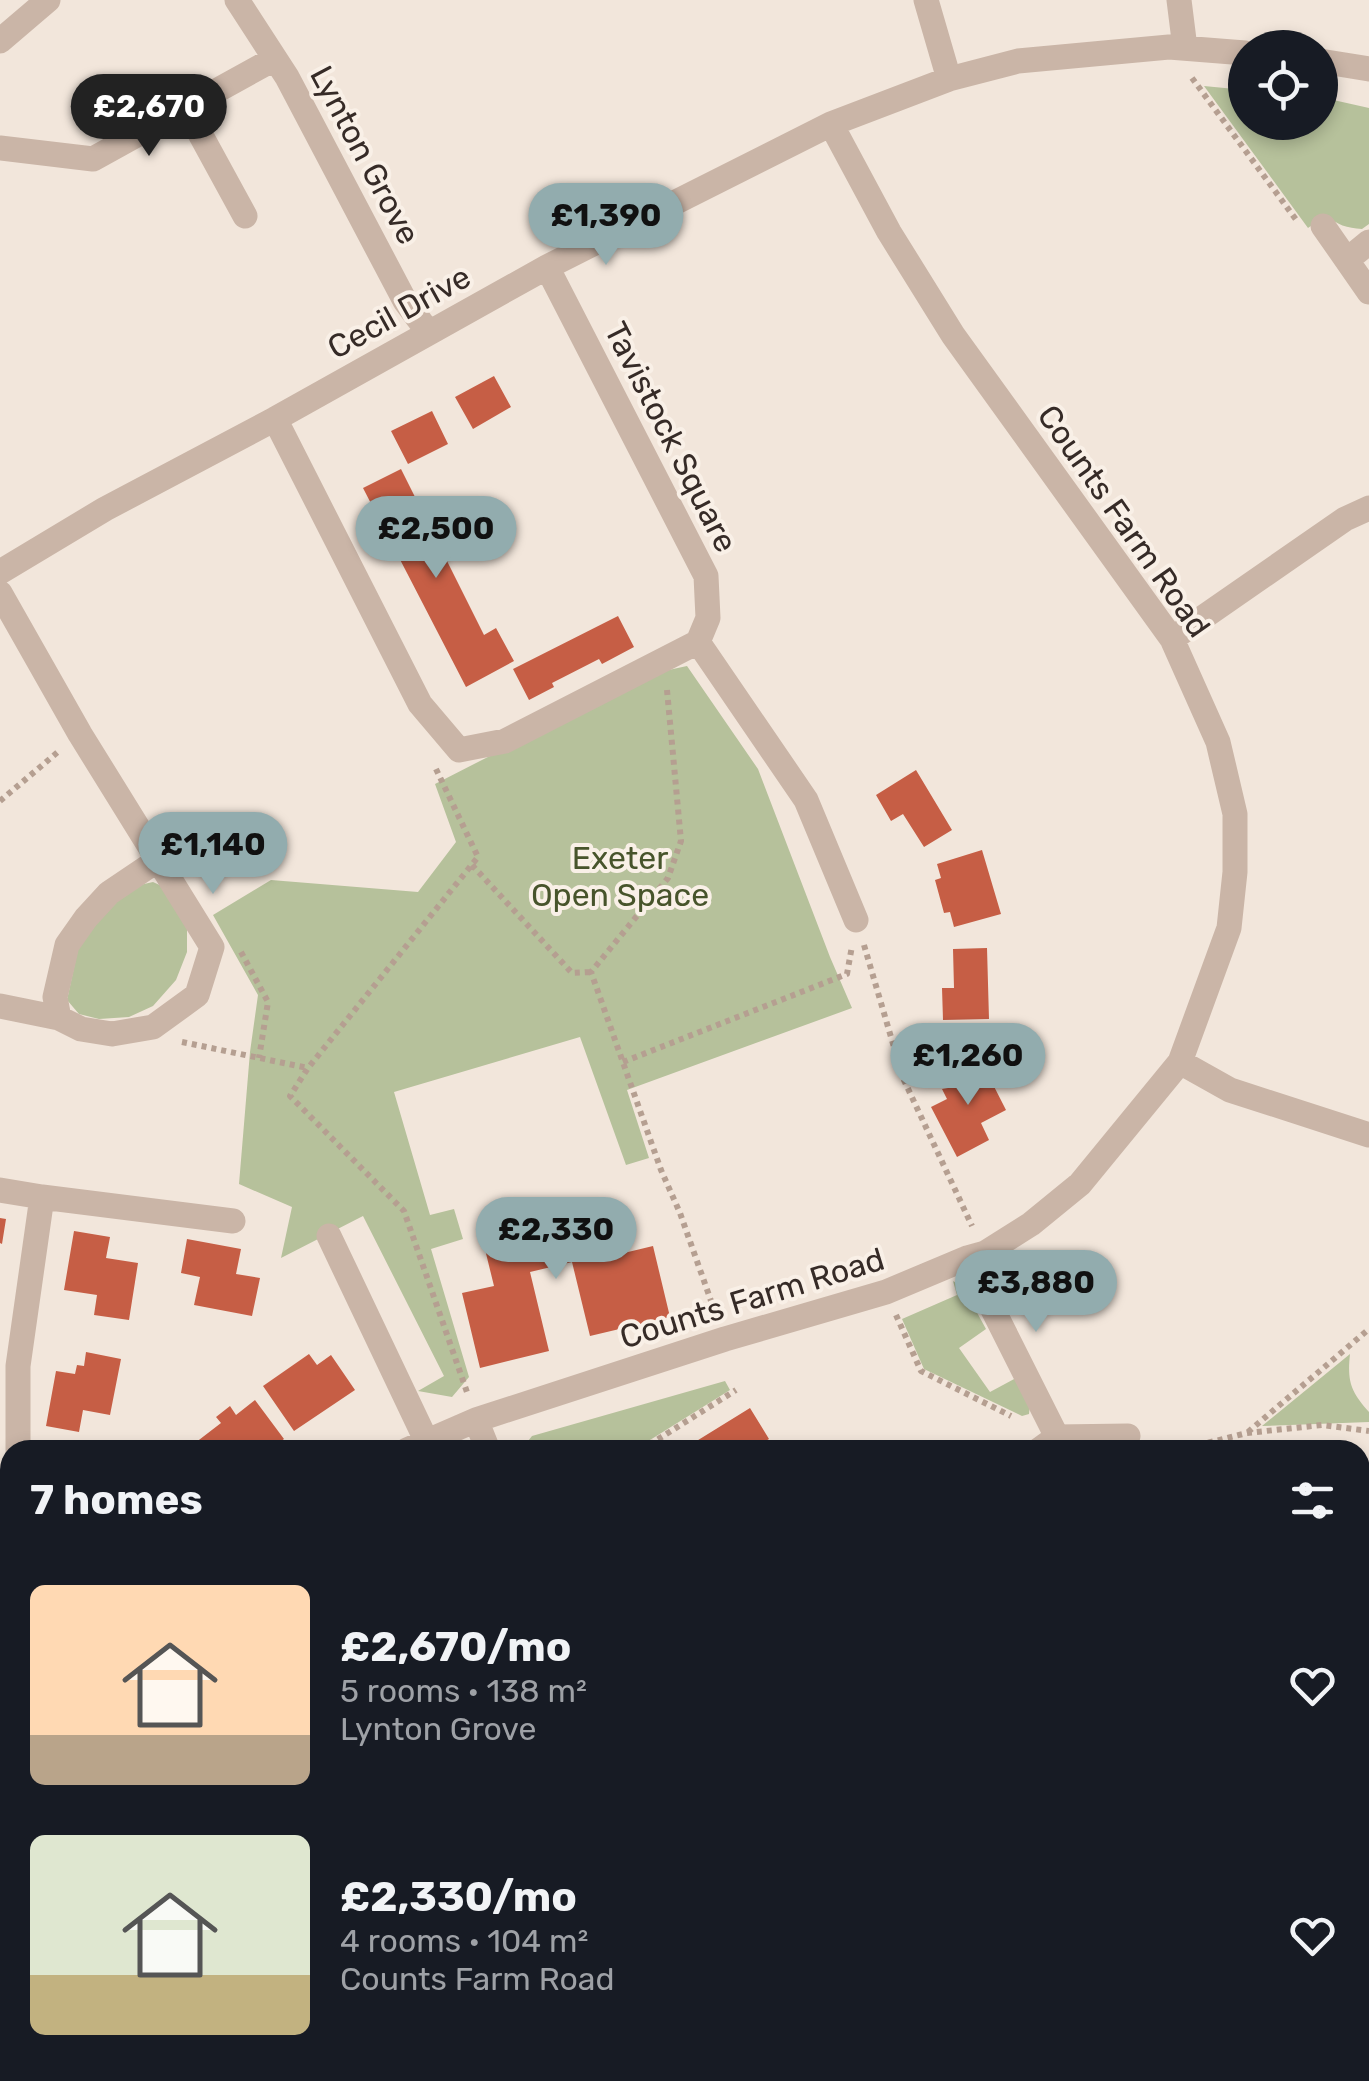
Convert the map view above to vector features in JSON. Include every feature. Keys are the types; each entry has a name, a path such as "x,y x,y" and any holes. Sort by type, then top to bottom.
{"street":[{"path":"0,41 48,0"},
{"name":"Lynton Grove","path":"237,0 287,76 405,301 429,333"},
{"path":"926,0 949,79"},
{"path":"1177,47 1179,0"},
{"name":"Cecil Drive","path":"0,572 105,508 275,419 547,267 831,124 949,79 1018,62 1177,47 1228,52"},
{"name":"Lynton Grove","path":"0,148 93,158 274,59"},
{"path":"1338,64 1369,69"},
{"path":"186,108 245,216"},
{"name":"Counts Farm Road","path":"429,1440 476,1420 725,1339 886,1292 976,1255 1031,1224 1080,1184 1180,1062 1230,928 1236,814 1218,742 1172,639 953,335 889,232 831,124"},
{"path":"1323,226 1369,292"},
{"path":"1347,260 1369,242"},
{"name":"Tavistock Square","path":"547,267 706,576 708,618 698,642"},
{"path":"275,419 420,704 459,750 505,741 698,642 806,800 856,920"},
{"path":"1172,639 1345,518 1369,508"},
{"path":"0,594 80,734 212,947 197,994 152,1027 112,1034 0,1006"},
{"path":"59,1018 55,997 66,945 109,893 158,860"},
{"path":"1180,1062 1230,1090 1369,1135"},
{"path":"0,1190 233,1221"},
{"path":"18,1440 18,1366 42,1196"},
{"path":"329,1236 415,1440"},
{"path":"976,1255 1048,1434 1128,1436"},
{"path":"476,1420 484,1440"}],"path":[{"path":"1177,47 1308,236 1323,226"},
{"path":"592,972 668,878 681,841 666,659"},
{"path":"0,801 80,734"},
{"path":"428,753 478,857 308,1068 290,1096 404,1211 476,1420"},
{"path":"472,865 572,972 592,972"},
{"path":"623,1062 846,974 856,920"},
{"path":"856,920 903,1078 976,1255"},
{"path":"212,947 240,950 268,1002 259,1058"},
{"path":"592,972 660,1170 680,1213 725,1339"},
{"path":"152,1027 174,1040 308,1068"},
{"path":"886,1292 921,1371 1048,1434"},
{"path":"1246,1433 1369,1329"},
{"path":"657,1440 736,1390"},
{"path":"1218,1440 1322,1425 1369,1431"}],"green space":[{"path":"1204,86 1228,88 1228,119"},
{"path":"1338,101 1369,108 1369,224 1362,229 1352,228 1326,215 1308,228 1244,140 1338,140"},
{"name":"Exeter Open Space","path":"687,666 758,769 852,1008 627,1090 649,1158 626,1165 580,1037 394,1092 430,1215 454,1209 463,1239 431,1249 469,1377 452,1397 418,1391 444,1376 363,1216 281,1258 292,1207 239,1184 258,995 213,915 271,880 418,892 456,842 435,784 650,674"},
{"path":"153,882 166,888 187,928 187,952 176,980 153,1006 129,1017 99,1019 79,1014 67,1000 78,949 119,896 135,886"},
{"path":"953,1281 963,1287 986,1329 959,1348 990,1392 1016,1378 1030,1404 1029,1414 1022,1416 924,1369 902,1319 957,1295"},
{"path":"1350,1354 1352,1386 1369,1412 1369,1422 1262,1426"},
{"path":"725,1381 730,1390 650,1440 529,1440"}],"building":[{"path":"494,376 511,407 473,429 455,397"},
{"path":"432,411 448,444 408,464 391,431"},
{"path":"401,469 484,635 496,628 514,661 466,687 363,488"},
{"path":"618,616 634,647 602,664 599,659 552,683 554,687 529,700 513,669"},
{"path":"916,770 952,830 924,847 903,814 891,821 876,795"},
{"path":"982,850 1001,914 954,927 950,912 944,913 935,880 941,878 937,864"},
{"path":"987,948 989,1019 943,1020 942,988 954,988 953,949"},
{"path":"980,1059 1006,1110 981,1123 989,1140 957,1157 931,1107 947,1099 942,1089 954,1087 948,1075"},
{"path":"585,1199 599,1259 653,1246 670,1317 590,1336 572,1262 530,1272 549,1351 480,1368 462,1293 494,1286 479,1225"},
{"path":"0,1218 6,1219 2,1244 0,1243"},
{"path":"74,1231 110,1237 106,1258 138,1263 129,1320 94,1315 97,1295 64,1290"},
{"path":"187,1239 241,1249 236,1274 260,1278 252,1316 194,1305 200,1277 181,1273"},
{"path":"86,1352 121,1359 110,1415 83,1410 79,1432 46,1426 56,1371 75,1374 77,1365 84,1366"},
{"path":"309,1354 317,1365 331,1355 355,1390 294,1431 263,1386"},
{"path":"255,1400 284,1439 199,1440 221,1423 216,1417 230,1406 236,1415"},
{"path":"750,1408 769,1439 767,1440 698,1440"}]}
